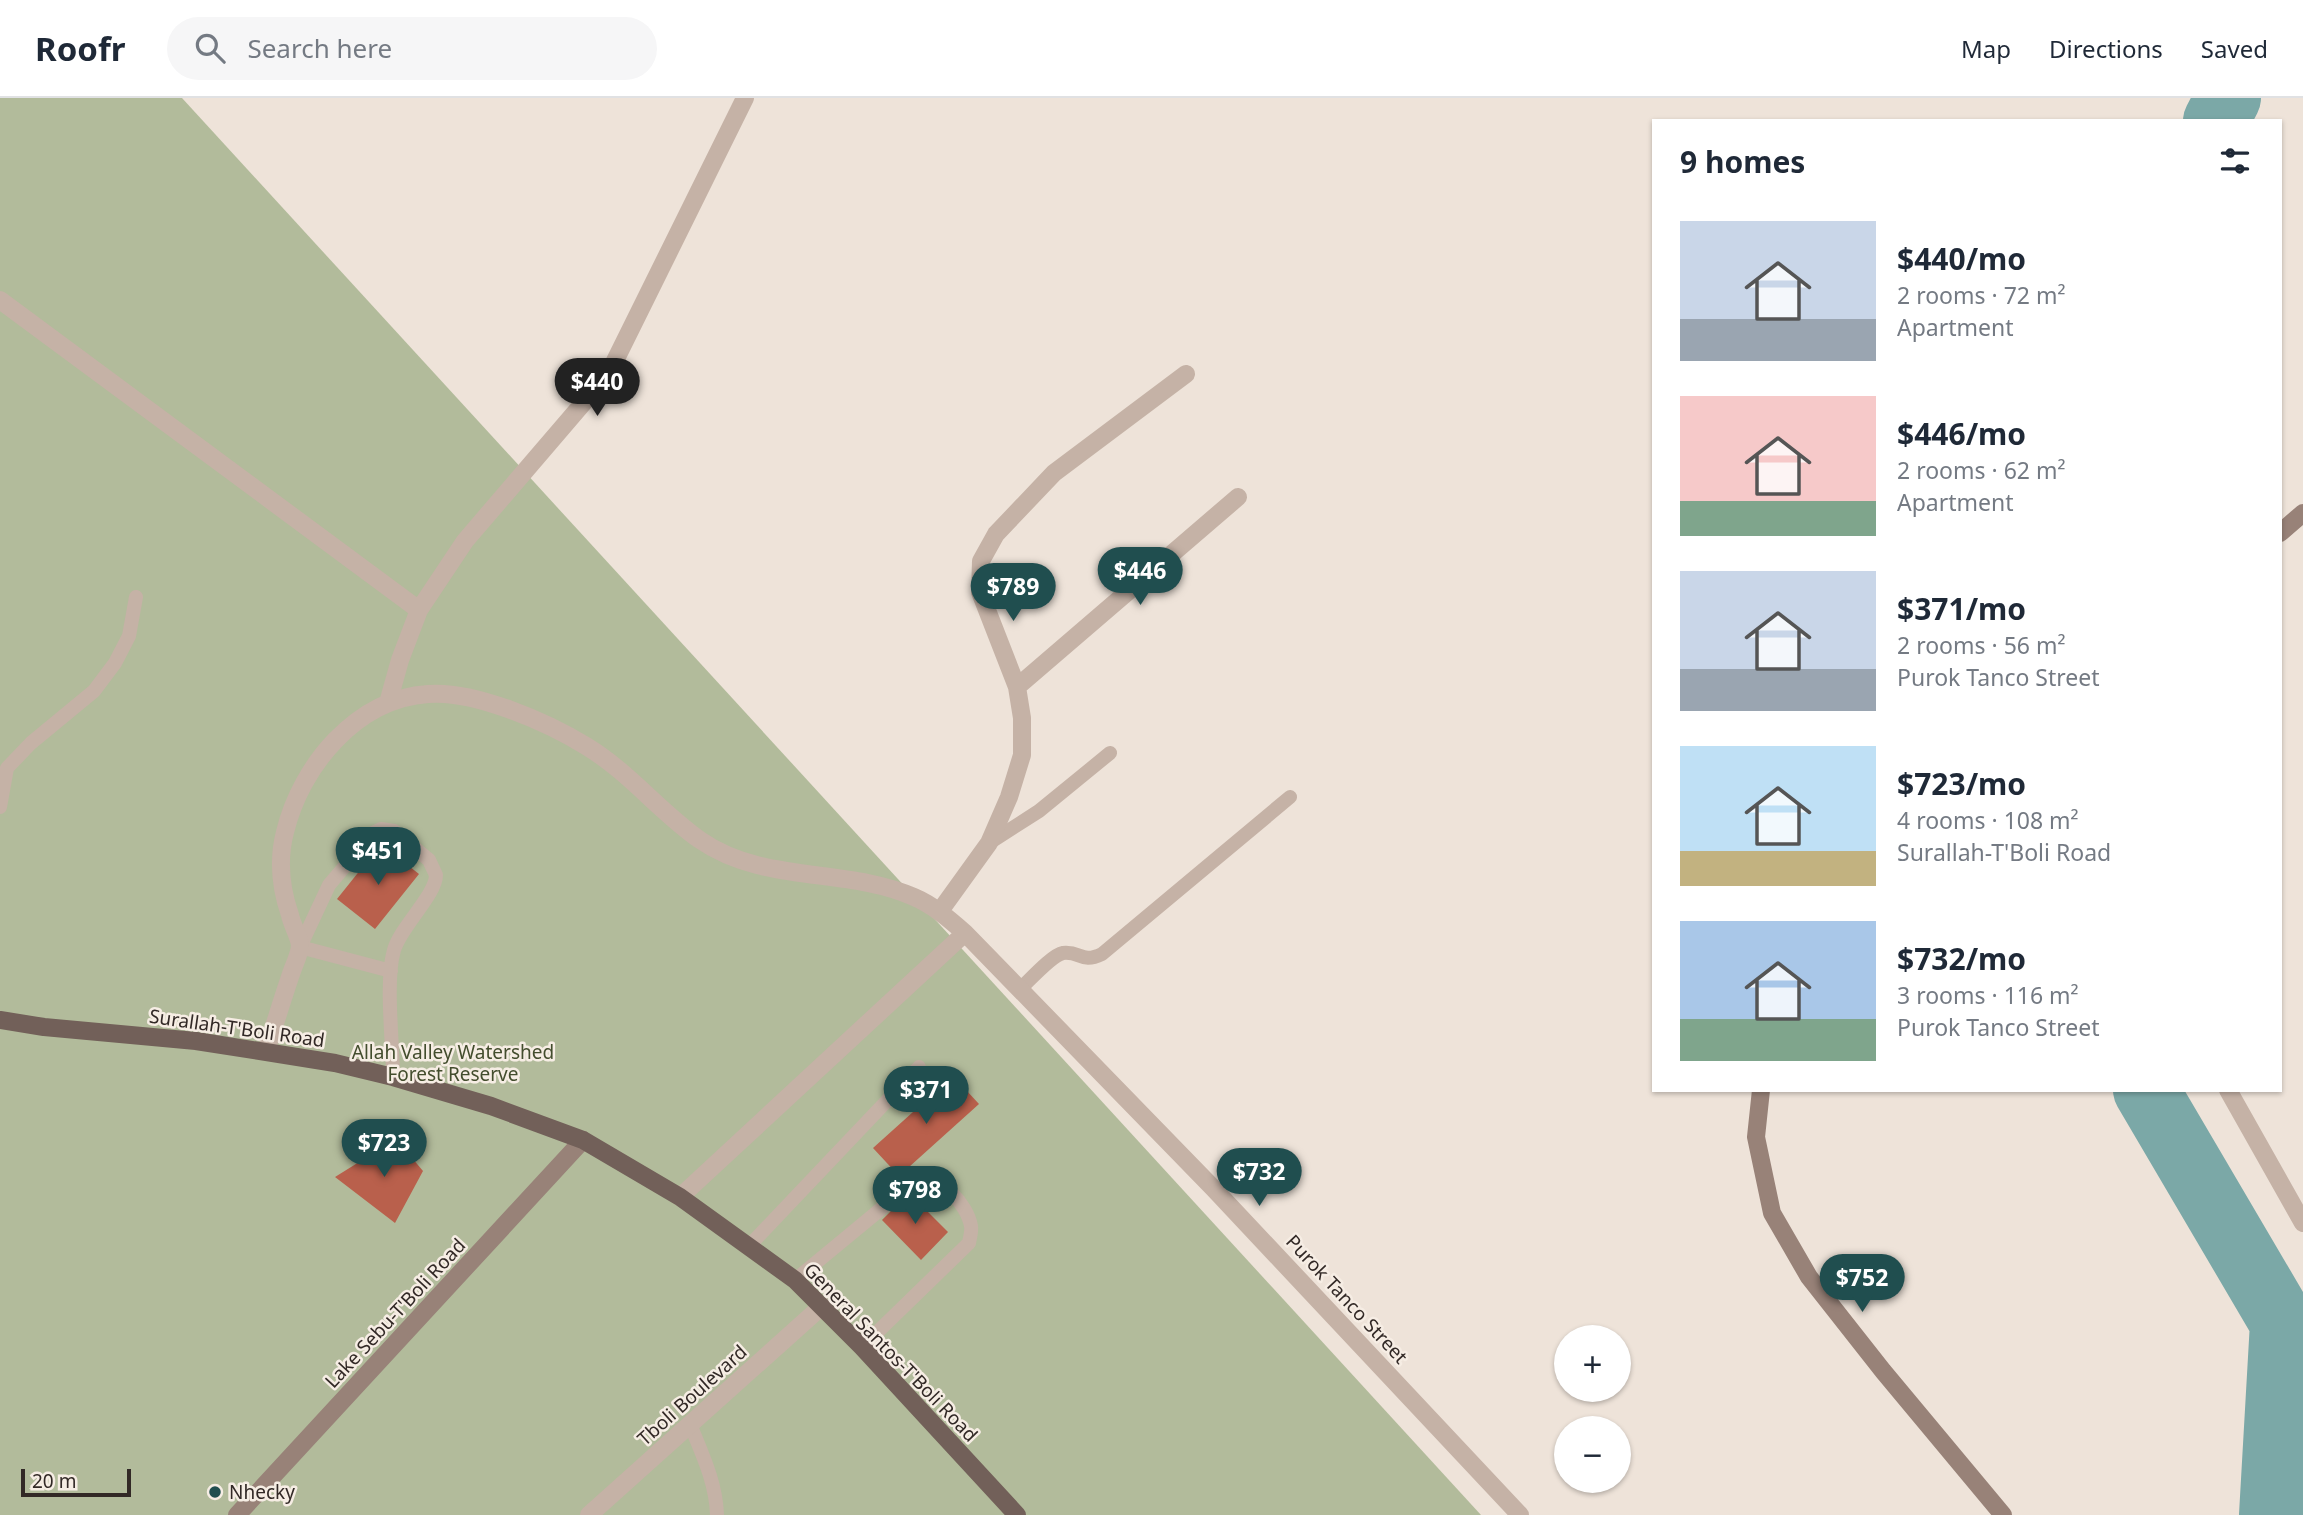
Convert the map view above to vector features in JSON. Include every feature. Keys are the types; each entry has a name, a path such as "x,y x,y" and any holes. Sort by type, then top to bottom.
{"main road":[{"name":"Surallah-T'Boli Road","path":"0,1020 266,1051 393,1077 491,1106 583,1140"},
{"name":"General Santos-T'Boli Road","path":"583,1140 680,1197 795,1280 862,1347 1017,1515"}],"street":[{"path":"388,704 400,660 419,610 465,541 608,373 745,98"},
{"path":"0,300 419,610"},
{"path":"940,911 989,843 1009,797 1022,755 1022,718 1017,687 981,592 981,561 996,534 1054,473 1186,374"},
{"path":"1017,687 1238,497"},
{"path":"2282,531 2303,513"},
{"name":"Purok Tanco Street","path":"300,947 284,896 281,871 284,834 294,804 310,773 333,743 356,721 388,704 428,694 472,697 537,721 586,746 623,771 701,841 733,858 777,869 879,886 913,896 940,911 1020,989 1214,1189 1520,1515"},
{"path":"680,1197 965,933"},
{"path":"266,1051 300,947"},
{"path":"1761,1092 1756,1137 1772,1213 1809,1277 2003,1515"},
{"path":"2229,1092 2303,1223"},
{"name":"Lake Sebu-T'Boli Road","path":"237,1515 583,1140"},
{"name":"Tboli Boulevard","path":"589,1515 822,1306"}],"lane":[{"path":"0,807 8,768 31,743 94,691 115,663 129,636 136,597"},
{"path":"989,843 1039,811 1110,753"},
{"path":"1020,989 1063,953 1091,959 1101,954 1290,797"},
{"path":"391,971 300,947 329,885 373,833 381,829 394,831 429,860 434,867 436,880 400,936 394,951 391,971 393,1077"},
{"path":"750,1245 919,1067"},
{"path":"795,1280 916,1180 930,1179 939,1183 961,1205 972,1229 969,1243 862,1347"},
{"path":"690,1424 710,1473 717,1515"}],"green space":[{"name":"Allah Valley Watershed Forest Reserve","path":"0,98 182,98 1481,1515 0,1515"}],"building":[{"path":"381,844 419,874 375,929 337,899"},
{"path":"953,1076 979,1104 899,1176 873,1148"},
{"path":"396,1139 423,1171 395,1223 335,1177"},
{"path":"909,1193 948,1232 921,1260 882,1220"}],"waterway":[{"path":"2217,119 2228,98"},
{"path":"2147,1092 2283,1323 2272,1515"}],"place":[{"name":"Nhecky","path":"215,1492"}]}
